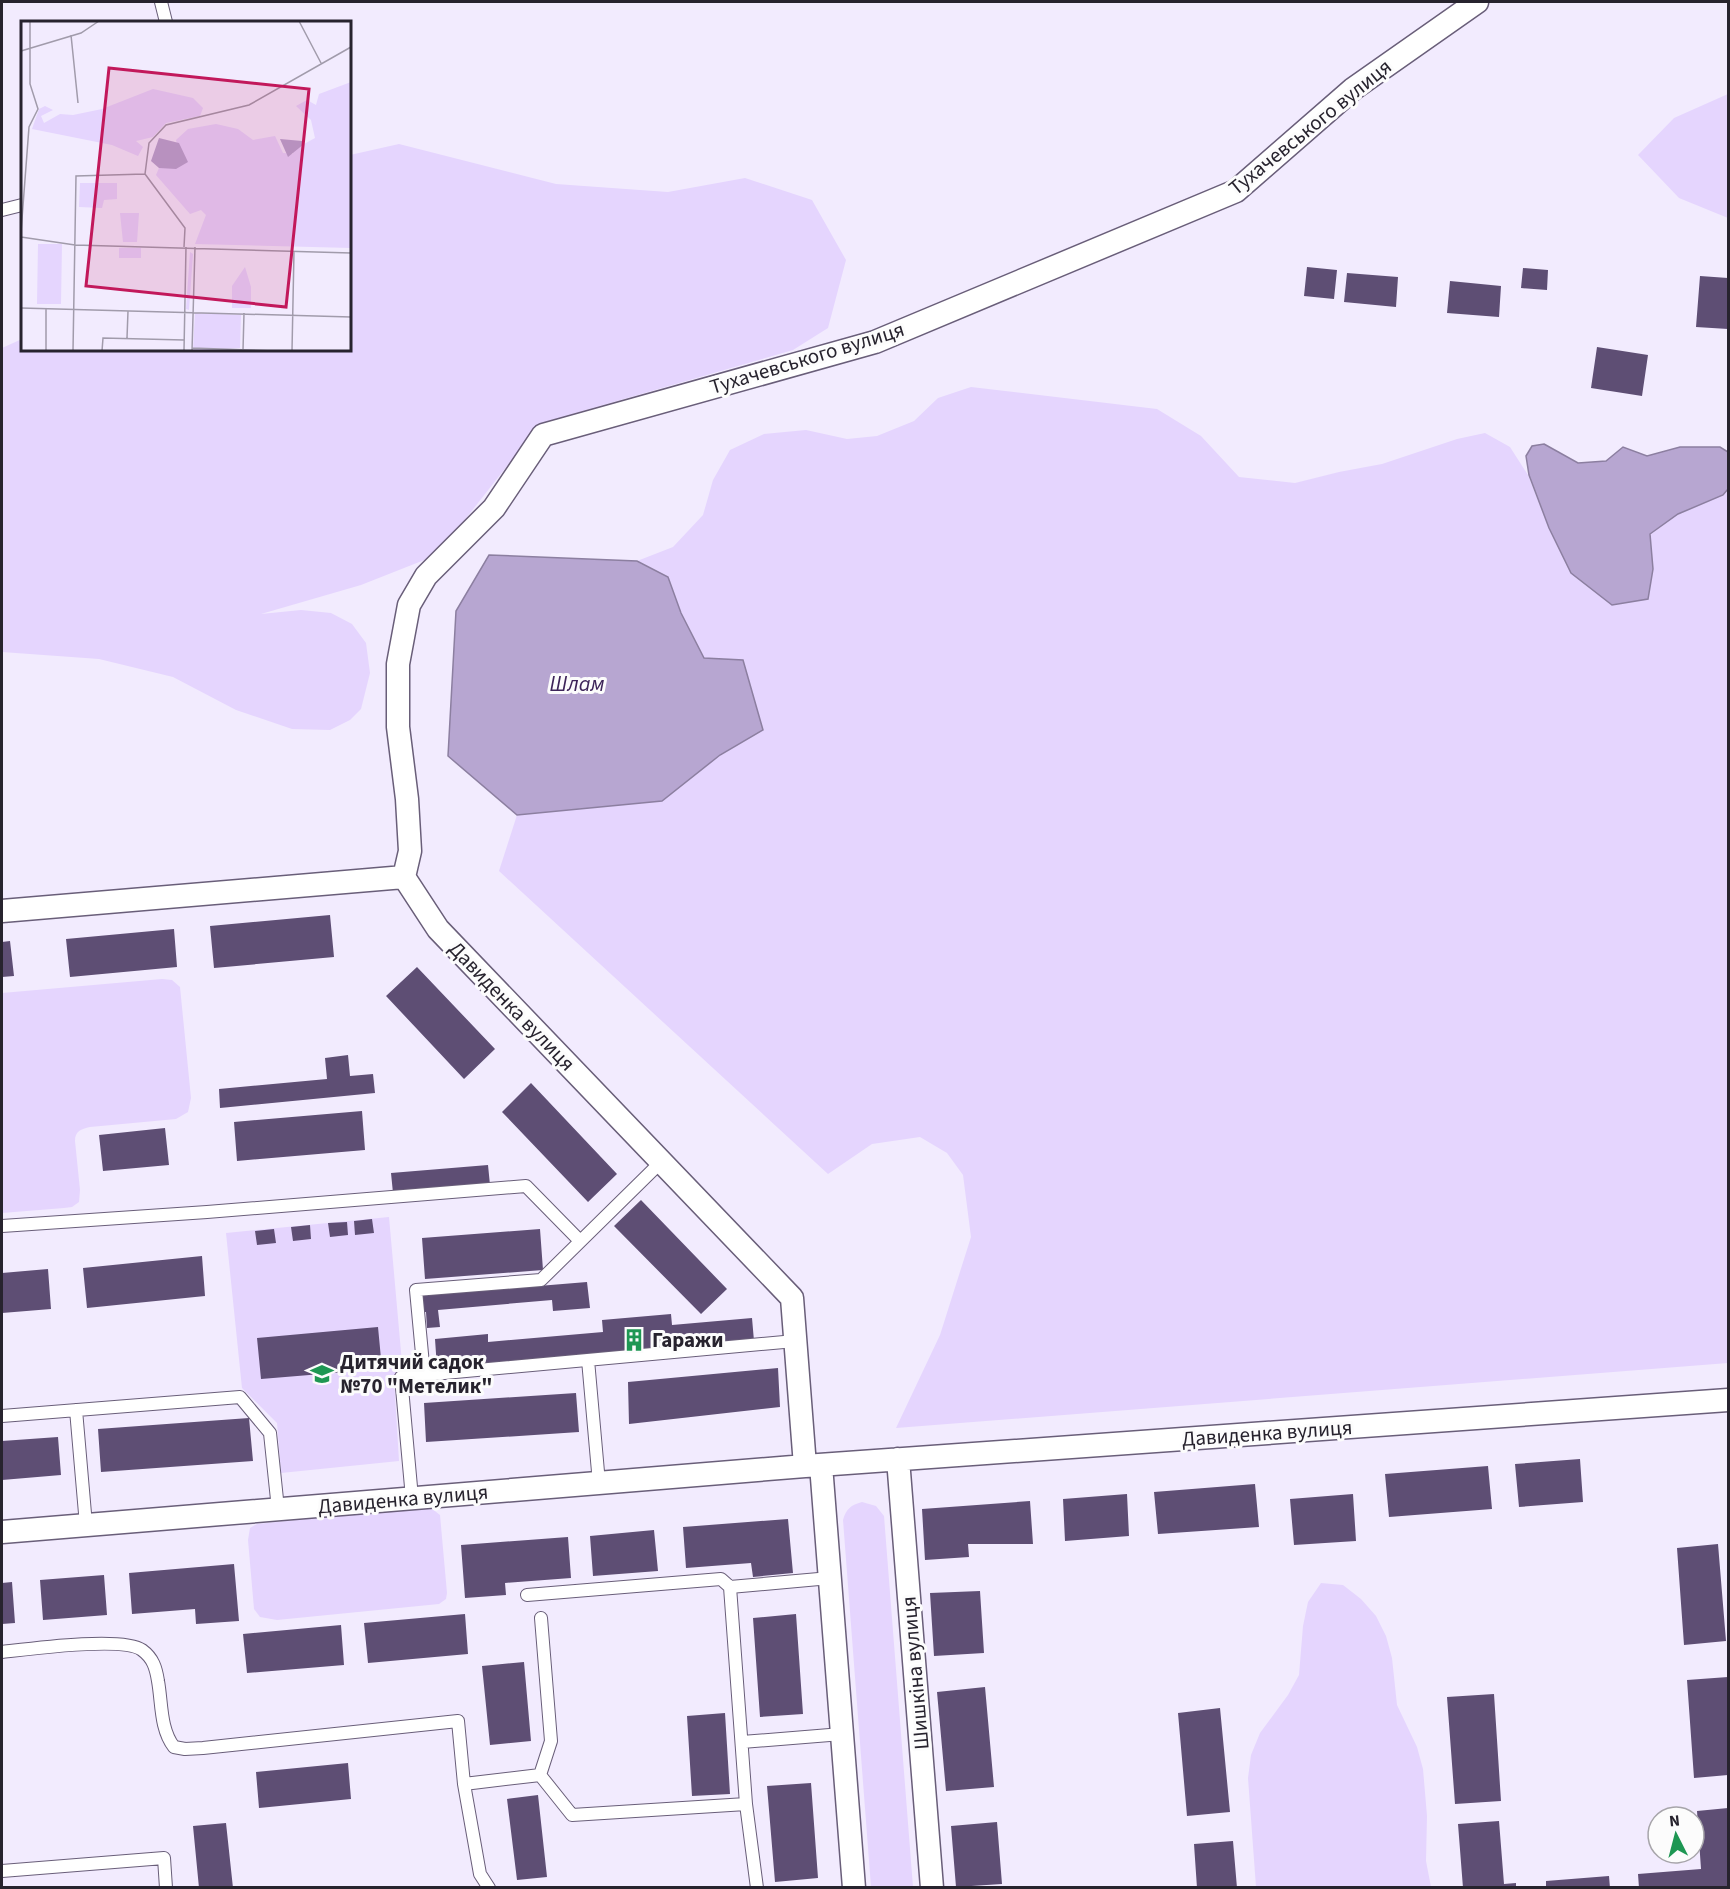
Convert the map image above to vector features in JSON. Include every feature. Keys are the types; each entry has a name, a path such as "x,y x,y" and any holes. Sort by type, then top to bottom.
{"street":[{"name":"Тухачевського вулиця","path":"404,876 410,851 407,799 398,727 398,664 409,605 426,576 494,508 543,435 875,342 1236,191 1353,89 1477,2"},
{"path":"2,911 404,876"},
{"name":"Давиденка вулиця","path":"404,876 438,929 792,1298 795,1341 813,1466"},
{"name":"Давиденка вулиця","path":"2,1532 898,1459 1728,1400"},
{"name":"Шишкiна вулиця","path":"898,1459 932,1887"},
{"path":"813,1466 830,1578 854,1887"}],"lane":[{"path":"161,2 166,21"},
{"path":"2,210 21,205"},
{"path":"424,1375 416,1290 541,1280 661,1161"},
{"path":"2,1226 526,1186 580,1241"},
{"path":"412,1498 401,1377 795,1341"},
{"path":"588,1360 599,1483"},
{"path":"2,1416 240,1397 270,1433 278,1509"},
{"path":"76,1410 86,1525"},
{"path":"730,1587 830,1578"},
{"path":"527,1595 721,1579 730,1587 746,1804 757,1887"},
{"path":"540,1775 551,1741 541,1618"},
{"path":"2,1652 94,1644 122,1644 140,1648 152,1659 158,1678 168,1739 174,1747 185,1749 458,1721 464,1784 480,1874 489,1887"},
{"path":"742,1742 842,1734"},
{"path":"540,1775 572,1815 746,1804"},
{"path":"464,1784 540,1775"},
{"path":"2,1871 164,1858 166,1887"}],"shaded area":[{"path":"1728,94 1728,218 1679,198 1638,155 1674,118"},
{"path":"399,144 556,184 668,192 745,178 812,200 846,260 828,328 793,350 541,423 437,555 361,585 261,614 301,610 331,613 352,624 366,643 370,673 361,709 350,720 330,730 292,729 236,710 173,677 99,659 2,652 2,348 21,339 21,351 351,351 351,155"},
{"path":"971,387 1157,409 1201,436 1239,477 1295,483 1382,464 1457,439 1485,433 1510,447 1528,475 1549,528 1571,573 1653,569 1650,534 1678,514 1723,495 1728,489 1728,1363 896,1428 940,1335 971,1237 963,1175 947,1153 920,1137 872,1144 828,1174 499,871 517,815 662,801 720,755 763,730 704,659 681,613 668,577 637,561 673,547 703,515 713,480 730,450 764,434 806,430 847,439 877,436 914,421 938,398"},
{"path":"172,980 180,987 191,1098 188,1112 176,1119 90,1127 81,1130 77,1133 75,1141 79,1202 72,1207 2,1213 2,993"},
{"path":"389,1217 402,1363 394,1379 399,1461 281,1473 277,1423 242,1388 226,1233"},
{"path":"862,1502 876,1506 884,1516 913,1887 871,1887 843,1520 850,1508"},
{"path":"422,1507 431,1508 440,1515 447,1593 446,1599 439,1604 277,1620 260,1617 254,1609 248,1540 250,1528 257,1524"},
{"path":"1321,1583 1343,1585 1361,1599 1376,1616 1386,1636 1392,1658 1397,1705 1417,1747 1423,1769 1427,1816 1426,1861 1431,1887 1256,1887 1248,1778 1251,1755 1260,1733 1288,1695 1299,1675 1303,1626 1308,1602"}],"water":[{"path":"1544,444 1578,463 1606,461 1623,447 1647,456 1680,447 1720,447 1728,452 1728,489 1723,495 1678,514 1650,534 1653,569 1648,599 1612,605 1571,573 1549,528 1529,475 1526,456 1532,446"},
{"name":"Шлам","path":"489,555 637,561 668,577 681,613 704,658 743,660 763,730 720,755 662,801 517,815 448,756 456,611"}],"building":[{"path":"1307,267 1337,270 1334,299 1304,296"},
{"path":"1523,268 1548,270 1547,290 1521,288"},
{"path":"1347,273 1398,277 1396,307 1344,302"},
{"path":"1700,276 1728,278 1728,329 1696,327"},
{"path":"1450,281 1501,286 1499,317 1447,313"},
{"path":"1597,347 1648,355 1642,396 1591,388"},
{"path":"330,915 334,957 214,968 210,926"},
{"path":"174,929 177,967 70,977 66,939"},
{"path":"10,941 14,976 2,977 2,942"},
{"path":"417,967 495,1049 464,1079 386,996"},
{"path":"348,1055 350,1076 373,1074 375,1093 220,1108 219,1089 327,1079 325,1058"},
{"path":"531,1083 617,1174 588,1202 502,1112"},
{"path":"362,1111 365,1150 237,1161 234,1122"},
{"path":"165,1128 169,1165 103,1171 99,1135"},
{"path":"488,1165 490,1185 393,1193 391,1173"},
{"path":"641,1200 727,1289 701,1314 614,1226"},
{"path":"372,1219 374,1233 355,1235 354,1221"},
{"path":"347,1222 348,1235 330,1237 328,1223"},
{"path":"310,1225 311,1239 293,1241 291,1227"},
{"path":"274,1229 276,1243 257,1245 255,1231"},
{"path":"540,1229 543,1270 425,1279 422,1238"},
{"path":"202,1256 205,1296 87,1308 83,1268"},
{"path":"48,1269 51,1309 2,1313 2,1273"},
{"path":"587,1282 590,1308 553,1311 552,1300 438,1310 440,1327 427,1328 426,1312 421,1312 420,1296"},
{"name":"Гаражи","path":"671,1314 672,1325 752,1318 754,1341 437,1368 435,1339 488,1334 488,1342 603,1332 602,1320"},
{"path":"378,1327 382,1369 261,1379 257,1338"},
{"path":"778,1368 780,1407 629,1424 628,1382"},
{"path":"576,1393 579,1432 426,1442 424,1403"},
{"path":"249,1418 253,1461 101,1472 98,1429"},
{"path":"58,1437 61,1475 2,1480 2,1441"},
{"path":"1580,1459 1583,1502 1519,1507 1515,1464"},
{"path":"1488,1466 1492,1509 1389,1517 1385,1474"},
{"path":"1255,1484 1259,1527 1158,1534 1154,1492"},
{"path":"1127,1494 1129,1536 1065,1541 1063,1499"},
{"path":"1353,1494 1356,1541 1294,1545 1290,1499"},
{"path":"1030,1501 1033,1544 968,1544 969,1557 925,1560 922,1509"},
{"path":"788,1519 793,1573 753,1577 751,1563 686,1568 683,1527"},
{"path":"654,1530 658,1571 593,1576 590,1536"},
{"path":"568,1537 571,1578 505,1583 506,1595 465,1598 461,1545"},
{"path":"1718,1544 1726,1641 1684,1645 1677,1548"},
{"path":"234,1564 239,1621 196,1624 195,1609 132,1614 129,1573"},
{"path":"104,1575 107,1615 43,1620 40,1580"},
{"path":"12,1582 15,1623 2,1624 2,1583"},
{"path":"980,1591 984,1653 934,1656 930,1593"},
{"path":"465,1614 468,1654 368,1663 364,1623"},
{"path":"796,1614 803,1714 760,1717 753,1618"},
{"path":"341,1625 344,1665 247,1673 243,1634"},
{"path":"524,1662 531,1741 490,1745 482,1666"},
{"path":"1728,1677 1728,1775 1694,1778 1687,1680"},
{"path":"985,1687 994,1787 946,1791 937,1692"},
{"path":"1494,1694 1501,1801 1455,1804 1447,1697"},
{"path":"1220,1708 1230,1812 1187,1816 1178,1713"},
{"path":"725,1713 730,1794 692,1796 687,1716"},
{"path":"348,1763 351,1799 259,1808 256,1772"},
{"path":"811,1783 818,1878 775,1882 767,1786"},
{"path":"538,1795 547,1877 517,1880 507,1799"},
{"path":"1728,1808 1728,1888 1639,1888 1638,1874 1701,1869 1701,1865 1706,1865 1706,1810"},
{"path":"1499,1821 1504,1884 1516,1883 1516,1888 1463,1888 1458,1824"},
{"path":"997,1822 1002,1884 956,1887 951,1826"},
{"path":"226,1823 233,1888 199,1888 193,1826"},
{"path":"1233,1841 1237,1888 1197,1888 1194,1844"},
{"path":"1609,1876 1610,1888 1546,1888 1546,1881"}],"place":[{"name":"Гаражи","path":"634,1340"},
{"name":"Дитячий садок №70 \"Метелик\"","path":"322,1374"}]}
